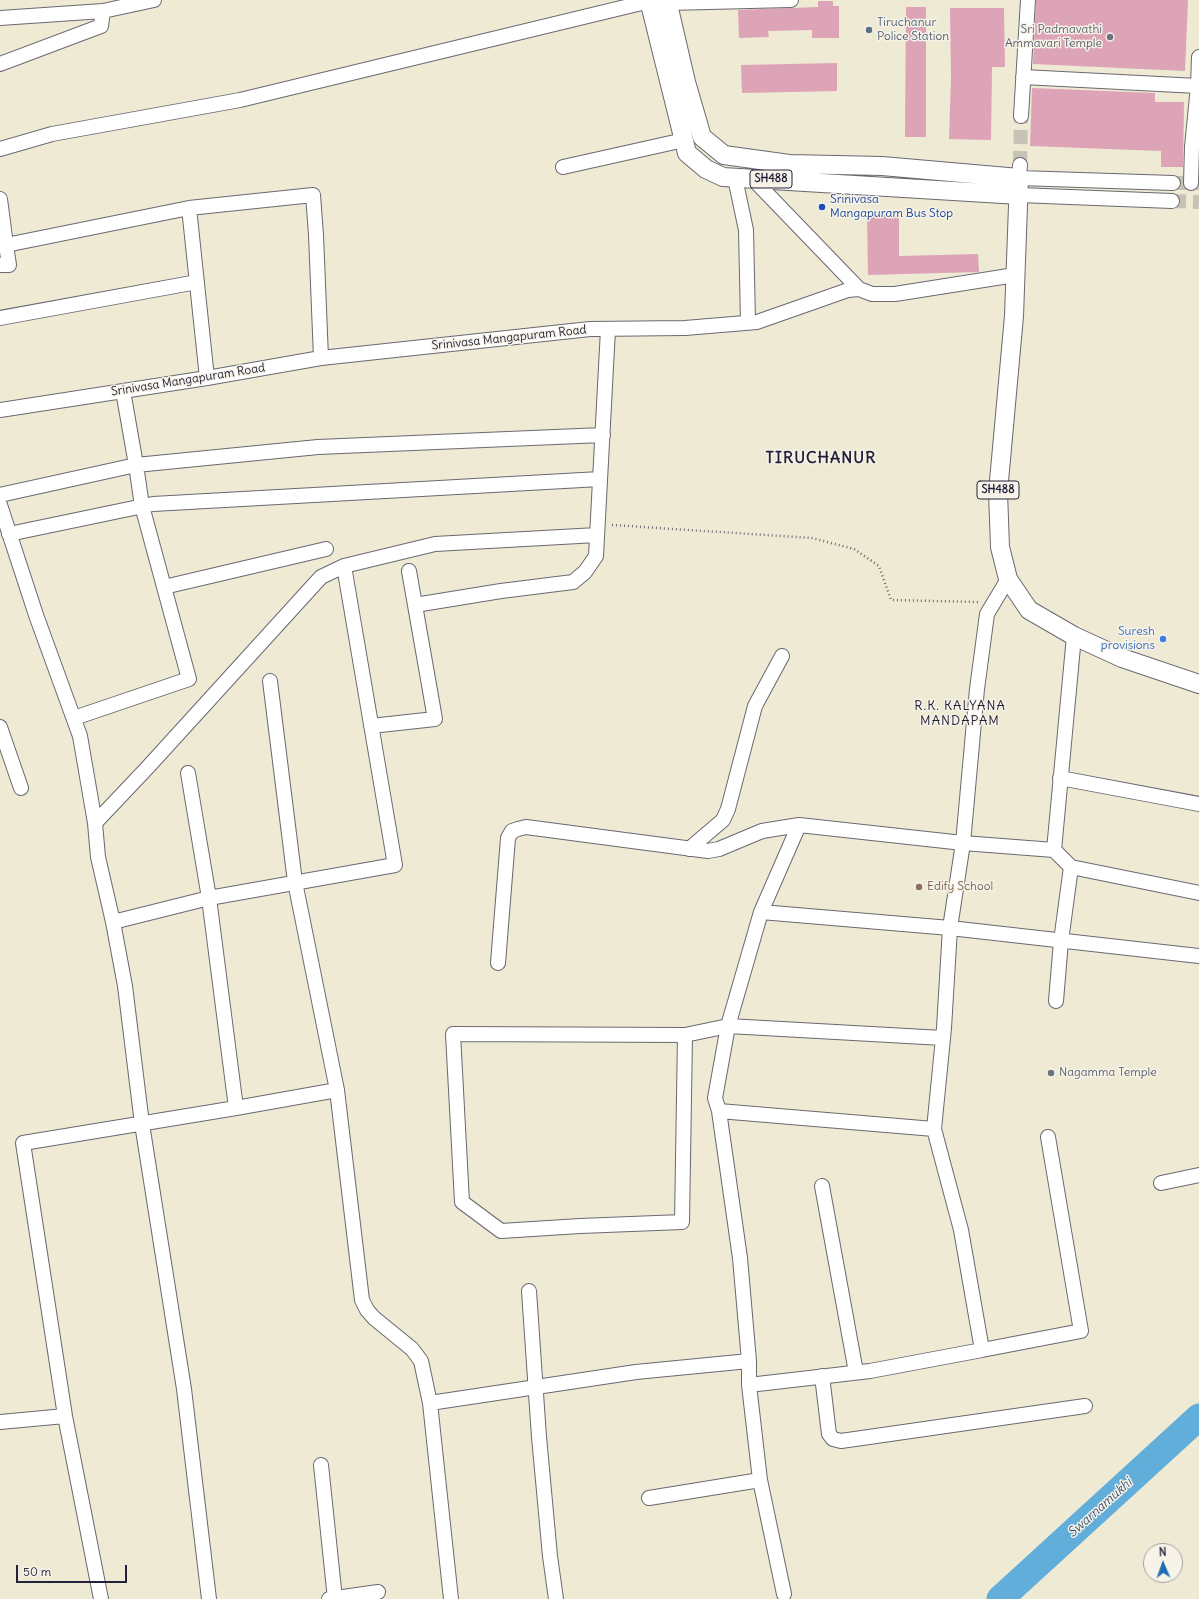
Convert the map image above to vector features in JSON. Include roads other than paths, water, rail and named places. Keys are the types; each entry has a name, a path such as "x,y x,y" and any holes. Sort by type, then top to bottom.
{"main road":[{"name":"SH488","path":"658,1 687,153 706,169 723,177 744,178 1019,179"},
{"name":"SH488","path":"658,1 686,82 702,137 724,155 789,164 882,166 1019,179"},
{"name":"SH488","path":"1019,179 1014,316 998,492 1000,547 1008,578 1029,610 1074,636 1122,658 1199,684"}],"street":[{"path":"0,18 103,11 154,0"},
{"path":"0,149 52,134 240,100 658,1 791,0"},
{"path":"1022,116 1028,0"},
{"path":"0,64 100,26 103,11"},
{"path":"1191,183 1192,147 1198,86 1199,57"},
{"path":"1023,77 1198,86"},
{"path":"563,166 684,140"},
{"path":"744,178 858,289"},
{"path":"744,178 748,322"},
{"path":"1019,179 1173,183"},
{"path":"1019,179 1172,201"},
{"path":"6,245 189,208 313,195 321,358"},
{"path":"0,199 9,265 0,265"},
{"path":"189,208 207,378"},
{"name":"Srinivasa Mangapuram Road","path":"0,410 207,378 321,358 590,329 685,328 757,322 848,290 858,289 872,294 895,294 1015,275"},
{"path":"0,318 197,282"},
{"path":"415,605 501,591 573,582 585,572 596,556 608,328"},
{"path":"74,718 188,679 142,506 123,391"},
{"path":"0,495 136,465 318,447 602,435"},
{"path":"9,534 153,504 600,479"},
{"path":"0,505 36,615 80,736 95,823 98,857 113,922 125,986 142,1124 184,1389 209,1599"},
{"path":"95,823 321,577 344,566 435,544 597,529"},
{"path":"164,587 326,549"},
{"path":"113,922 209,898 395,865 344,566"},
{"path":"371,726 435,719 409,571"},
{"path":"982,1350 961,1230 934,1129 943,1038 950,928 963,843 977,689 987,614 1008,578"},
{"path":"1054,850 1074,636"},
{"path":"689,850 723,820 728,809 755,706 782,656"},
{"path":"270,681 296,882 337,1090 362,1300 367,1310 374,1318 412,1349 421,1361 430,1403 452,1599"},
{"path":"0,727 21,788"},
{"path":"188,774 209,898 236,1108"},
{"path":"1060,778 1199,804"},
{"path":"784,1594 760,1480 749,1385 749,1361 740,1258 716,1098 728,1026 761,912 799,825"},
{"path":"498,963 508,838 512,831 526,827 689,850 708,851 719,849 762,831 799,825 963,843 1054,850 1071,868 1199,893"},
{"path":"1056,1001 1061,941 1071,868"},
{"path":"761,912 950,928 1199,956"},
{"path":"685,1035 682,1222 501,1231 462,1202 453,1034 685,1035 728,1026 943,1038"},
{"path":"101,1599 65,1416 24,1143 337,1090"},
{"path":"719,1111 934,1129"},
{"path":"749,1385 856,1372 1081,1331 1048,1137"},
{"path":"1161,1183 1199,1175"},
{"path":"822,1186 856,1372"},
{"path":"529,1291 535,1388 550,1556 556,1599"},
{"path":"430,1403 636,1372 749,1361"},
{"path":"822,1376 829,1434 833,1439 841,1442 1085,1406"},
{"path":"0,1422 65,1416"},
{"path":"321,1465 333,1599 378,1592"},
{"path":"649,1498 760,1480"}],"waterway":[{"name":"Swarnamukhi","path":"1000,1599 1199,1417"}],"tunnel":[{"path":"1020,165 1021,116"},
{"path":"1173,183 1199,183"},
{"path":"1172,201 1199,202"}],"place":[{"name":"Tiruchanur Police Station","path":"869,30"},
{"name":"Sri Padmavathi Ammavari Temple","path":"1110,37"},
{"name":"Srinivasa Mangapuram Bus Stop","path":"822,207"},
{"name":"Suresh provisions","path":"1163,639"},
{"name":"Edify School","path":"919,887"},
{"name":"Nagamma Temple","path":"1051,1073"}],"district":[{"name":"TIRUCHANUR","path":"821,458"},
{"name":"R.K. KALYANA MANDAPAM","path":"960,714"}]}
